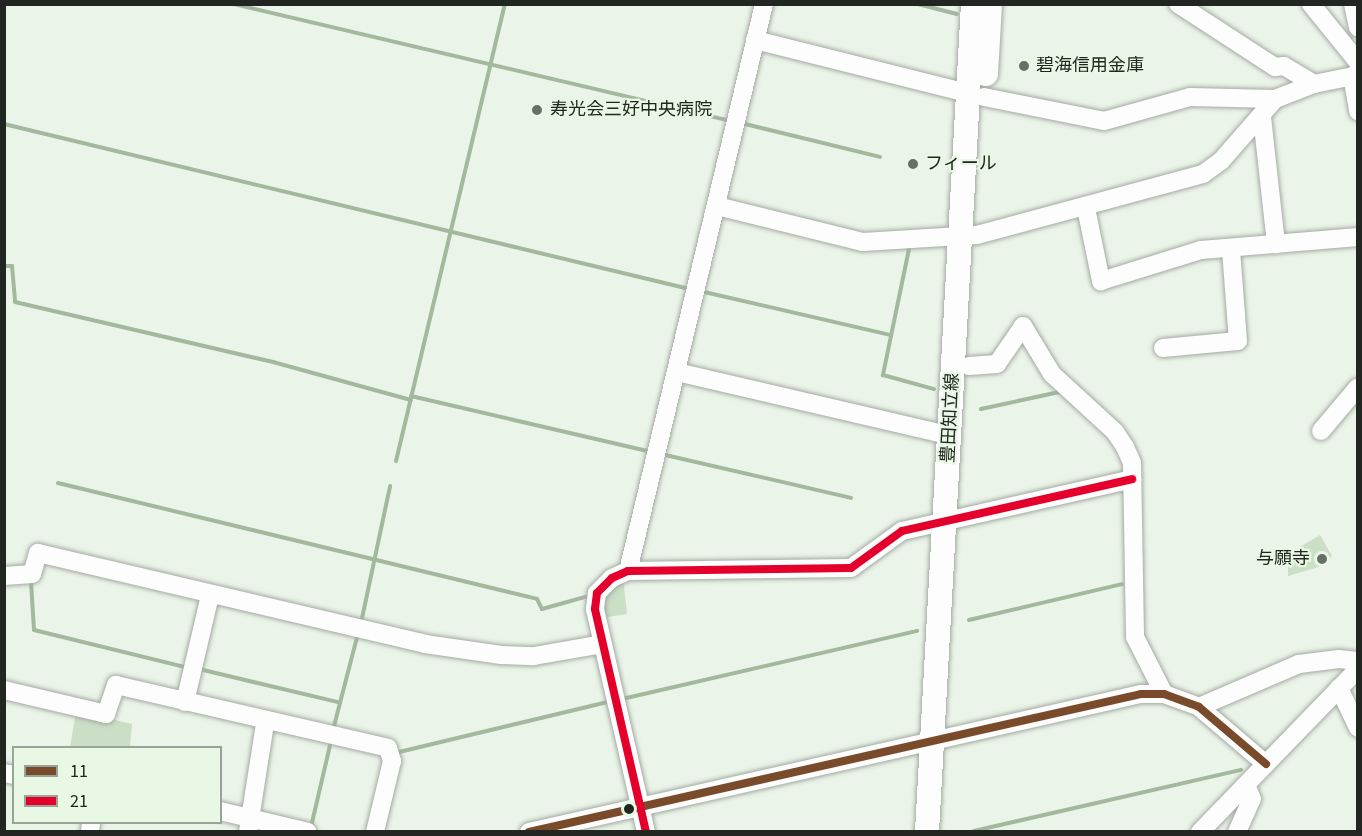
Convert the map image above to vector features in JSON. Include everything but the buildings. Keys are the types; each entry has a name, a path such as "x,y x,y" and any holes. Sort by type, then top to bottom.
{"main road":[{"name":"豊田知立線","path":"952,519 951,436 969,235 976,95 973,4"},
{"name":"豊田知立線","path":"976,95 990,4"},
{"name":"豊田知立線","path":"943,831 941,739 952,519 969,366 969,235"},
{"name":"豊田知立線","path":"927,831 941,739"}],"street":[{"path":"628,572 764,4"},
{"path":"1178,4 1200,15 1275,67 1284,66 1314,84"},
{"path":"1311,4 1356,71 1358,111"},
{"path":"1353,4 1358,27"},
{"path":"755,40 976,95 1104,121 1190,97 1275,99 1356,71"},
{"path":"717,206 863,242 969,235 1086,208 1203,174 1262,117 1275,99"},
{"path":"1262,117 1276,244"},
{"path":"1086,208 1101,281 1182,255 1358,237"},
{"path":"1163,348 1238,341 1231,249"},
{"path":"969,366 997,364 1023,326 1052,374 1115,432 1132,464 1134,637 1164,694"},
{"path":"677,372 951,436"},
{"path":"1321,431 1354,398"},
{"path":"646,831 595,609 597,592 612,578 628,572 851,568 902,531 1132,479"},
{"path":"4,576 32,574 38,553 425,644 501,656 534,656 602,644"},
{"path":"185,702 210,595"},
{"path":"1199,707 1299,664 1339,659 1358,661"},
{"path":"1200,831 1358,669"},
{"path":"4,690 106,714 116,685 265,723 388,748 392,761 375,831"},
{"path":"1339,688 1358,728"},
{"path":"529,831 941,739 1111,698 1164,694 1199,707 1266,764"},
{"path":"249,825 265,723"},
{"path":"1238,831 1252,800 1246,785"},
{"path":"222,812 249,825 308,831"}],"green space":[{"path":"1320,535 1332,556 1322,566 1288,576 1288,554"},
{"path":"623,578 627,614 601,618 600,596"},
{"path":"76,711 132,724 130,746 70,746"}],"waterway":[{"path":"234,4 731,121"},
{"path":"396,461 505,4"},
{"path":"918,4 957,14"},
{"path":"741,123 880,157"},
{"path":"4,124 689,289"},
{"path":"909,249 883,375 934,389"},
{"path":"4,266 12,266 15,302 273,362 411,400"},
{"path":"700,291 891,335"},
{"path":"981,409 1059,392"},
{"path":"411,396 651,452"},
{"path":"661,454 851,498"},
{"path":"58,483 537,599 542,609 585,597"},
{"path":"361,623 390,486"},
{"path":"31,582 34,630 189,668"},
{"path":"969,620 1122,584"},
{"path":"622,699 917,631"},
{"path":"333,730 358,633"},
{"path":"199,669 338,702"},
{"path":"395,753 612,701"},
{"path":"311,827 331,741"},
{"path":"974,831 1241,770"}],"transit line":[{"name":"21","path":"646,832 595,609 597,593 612,578 628,571 851,568 902,531 1132,479"},
{"name":"11","path":"529,832 1141,694 1164,694 1199,707 1266,764"}],"place":[{"name":"碧海信用金庫","path":"1024,66"},
{"name":"寿光会三好中央病院","path":"537,110"},
{"name":"フィール","path":"913,164"},
{"name":"与願寺","path":"1322,559"}]}
